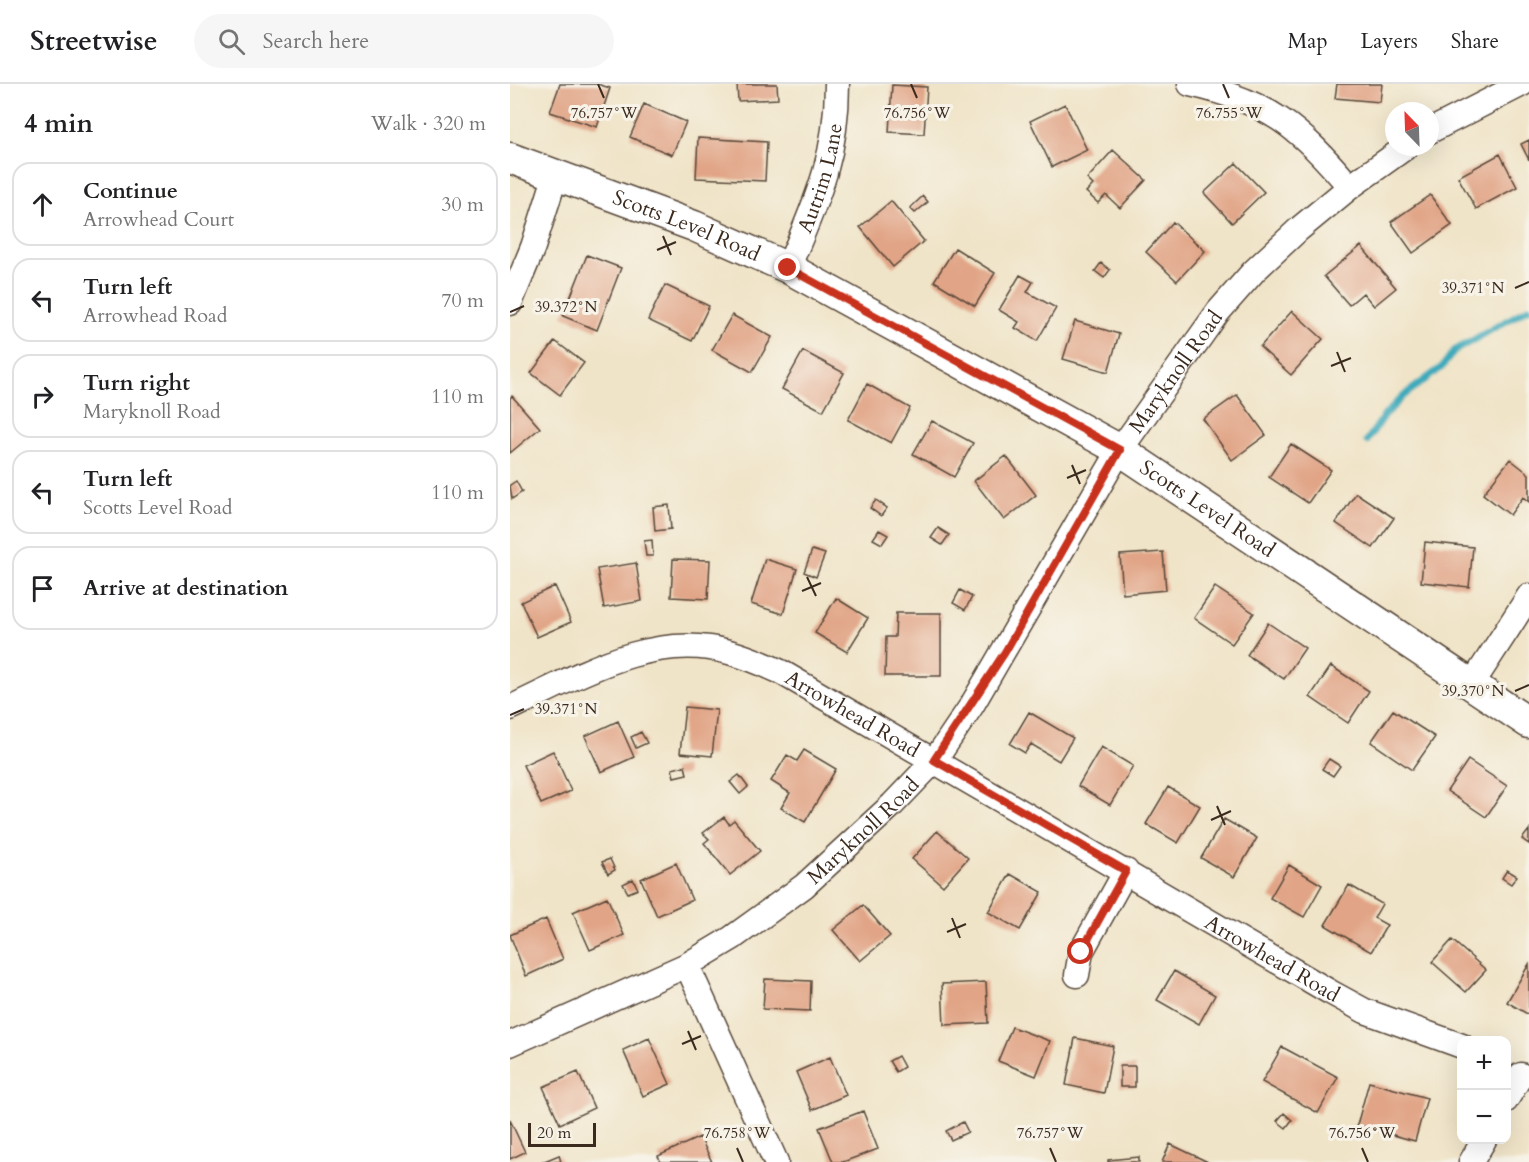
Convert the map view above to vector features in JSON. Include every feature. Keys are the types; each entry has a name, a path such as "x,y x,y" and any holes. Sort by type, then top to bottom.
{"street":[{"name":"Autrim Lane","path":"788,268 824,182 834,139 837,84"},
{"path":"1190,84 1219,90 1253,103 1282,120 1315,145 1350,187"},
{"path":"1439,126 1522,84"},
{"name":"Maryknoll Road","path":"510,1044 687,964 732,938 804,886 849,847 934,760 999,661 1120,450 1218,312 1254,271 1350,187 1393,156"},
{"name":"Scotts Level Road","path":"510,158 694,226 788,268 1120,450 1529,723"},
{"path":"510,303 533,247 556,174"},
{"path":"1472,684 1529,596"},
{"name":"Arrowhead Road","path":"510,708 614,660 644,651 700,647 728,651 781,672 1365,1011 1457,1045"},
{"path":"1077,975 1081,952 1126,871"},
{"path":"687,964 776,1162"},
{"path":"1511,1090 1519,1074"},
{"path":"1471,1162 1482,1144"}],"building":[{"path":"560,84 597,84 610,88 597,127 550,112"},
{"path":"737,84 777,84 778,99 738,101"},
{"path":"1337,84 1382,84 1380,102 1335,98"},
{"path":"892,85 927,87 924,134 889,132"},
{"path":"644,104 686,122 672,155 630,137"},
{"path":"1065,104 1087,150 1052,167 1030,121"},
{"path":"698,138 767,142 765,181 696,178"},
{"path":"1529,140 1529,160 1521,144"},
{"path":"1113,150 1146,180 1120,208 1106,195 1098,203 1086,192 1093,185 1087,179"},
{"path":"1500,154 1517,187 1476,209 1458,177"},
{"path":"1236,163 1264,192 1232,223 1204,193"},
{"path":"1430,195 1452,225 1413,253 1391,222"},
{"path":"923,196 928,202 915,213 910,208"},
{"path":"891,201 924,241 893,267 860,227"},
{"path":"1173,222 1205,251 1177,281 1146,252"},
{"path":"1361,246 1396,288 1374,306 1363,293 1349,305 1324,276"},
{"path":"955,248 995,273 975,306 934,281"},
{"path":"587,255 621,268 597,330 563,316"},
{"path":"1101,263 1110,270 1104,278 1095,271"},
{"path":"1020,275 1033,282 1027,292 1056,308 1037,341 1015,328 1019,322 999,310"},
{"path":"665,285 709,306 692,341 648,320"},
{"path":"1292,311 1323,339 1291,375 1260,347"},
{"path":"732,315 772,337 752,372 712,350"},
{"path":"1075,321 1119,334 1108,372 1063,359"},
{"path":"555,341 584,363 560,395 531,373"},
{"path":"803,351 844,373 823,411 782,389"},
{"path":"867,384 910,408 891,443 848,420"},
{"path":"1237,395 1266,435 1232,460 1203,419"},
{"path":"512,396 540,428 510,453 510,398"},
{"path":"932,421 973,443 954,477 913,454"},
{"path":"1291,444 1331,470 1308,503 1269,477"},
{"path":"1006,456 1036,495 1004,520 974,481"},
{"path":"1510,459 1529,474 1529,502 1523,497 1510,515 1483,494"},
{"path":"516,481 522,492 512,499 510,485"},
{"path":"1356,493 1394,518 1373,548 1336,523"},
{"path":"876,500 887,508 881,516 870,508"},
{"path":"669,505 671,529 655,531 653,507"},
{"path":"938,528 949,535 942,545 931,538"},
{"path":"879,530 888,535 882,544 873,539"},
{"path":"652,540 653,556 646,556 644,541"},
{"path":"1425,542 1473,547 1469,587 1421,582"},
{"path":"812,550 825,554 816,577 804,572"},
{"path":"1163,552 1166,590 1123,594 1120,555"},
{"path":"673,559 710,560 708,599 671,597"},
{"path":"765,559 797,569 783,614 751,604"},
{"path":"636,563 642,601 604,608 597,569"},
{"path":"555,586 571,622 537,637 521,602"},
{"path":"1215,587 1254,613 1232,644 1194,618"},
{"path":"960,590 972,597 965,610 953,603"},
{"path":"836,598 868,618 847,652 815,633"},
{"path":"896,613 941,613 941,676 885,676 886,637 895,637"},
{"path":"1268,623 1305,648 1284,679 1247,655"},
{"path":"1331,666 1369,691 1348,723 1310,697"},
{"path":"685,707 717,710 712,756 680,753"},
{"path":"1393,710 1435,737 1412,770 1371,742"},
{"path":"1029,712 1073,738 1059,761 1031,744 1025,753 1010,744"},
{"path":"618,721 634,757 601,772 585,736"},
{"path":"641,732 647,743 636,748 631,737"},
{"path":"1101,747 1133,766 1110,805 1078,786"},
{"path":"804,750 836,769 805,822 781,808 790,793 771,781 787,755 797,761"},
{"path":"553,751 571,791 541,804 523,765"},
{"path":"1329,759 1340,766 1333,776 1322,769"},
{"path":"1468,760 1507,786 1486,817 1447,791"},
{"path":"685,766 687,774 674,777 672,769"},
{"path":"739,775 748,787 740,794 730,782"},
{"path":"1168,787 1200,806 1178,843 1146,824"},
{"path":"724,817 729,824 734,820 760,851 730,875 704,843 709,839 703,833"},
{"path":"1224,819 1257,838 1234,877 1201,858"},
{"path":"1529,830 1529,844 1522,839"},
{"path":"937,831 968,858 943,886 912,859"},
{"path":"610,859 615,870 608,874 602,862"},
{"path":"676,863 692,900 657,916 641,879"},
{"path":"1289,865 1322,885 1304,917 1270,898"},
{"path":"1507,870 1517,876 1511,884 1502,878"},
{"path":"1010,874 1042,892 1020,930 988,912"},
{"path":"633,879 638,889 628,893 623,884"},
{"path":"1349,885 1382,904 1374,918 1387,925 1371,952 1325,925"},
{"path":"607,897 624,935 590,950 573,912"},
{"path":"863,905 890,936 860,961 833,930"},
{"path":"546,919 563,959 526,976 510,935"},
{"path":"1452,940 1486,970 1466,992 1432,962"},
{"path":"1529,964 1529,1015 1507,1002"},
{"path":"1174,971 1215,995 1199,1024 1157,1000"},
{"path":"765,979 811,981 810,1011 763,1009"},
{"path":"986,982 988,1023 944,1025 942,984"},
{"path":"1012,1027 1050,1041 1036,1076 998,1061"},
{"path":"649,1038 670,1084 643,1096 623,1050"},
{"path":"1075,1038 1113,1046 1104,1093 1066,1085"},
{"path":"1282,1047 1338,1077 1318,1113 1262,1082"},
{"path":"898,1056 904,1067 896,1072 889,1061"},
{"path":"830,1057 846,1095 812,1110 796,1072"},
{"path":"1120,1066 1135,1066 1135,1087 1120,1087"},
{"path":"578,1072 594,1108 560,1124 543,1087"},
{"path":"1369,1082 1427,1098 1415,1141 1357,1125"},
{"path":"863,1111 878,1149 843,1162 833,1162 819,1128"},
{"path":"1284,1113 1292,1120 1286,1128 1277,1121"},
{"path":"510,1120 525,1152 510,1159"},
{"path":"963,1122 968,1132 951,1140 946,1131"},
{"path":"700,1137 712,1162 661,1162 658,1156"},
{"path":"1170,1144 1208,1162 1162,1162"},
{"path":"559,1155 561,1162 542,1162"},
{"path":"1139,1157 1139,1162 1108,1162 1108,1160"}],"waterway":[{"path":"1367,441 1384,416 1402,397 1442,367 1454,351 1529,308"}],"route":[{"path":"788,268 1120,450 1005,652 934,760 1126,871 1081,952"}]}
